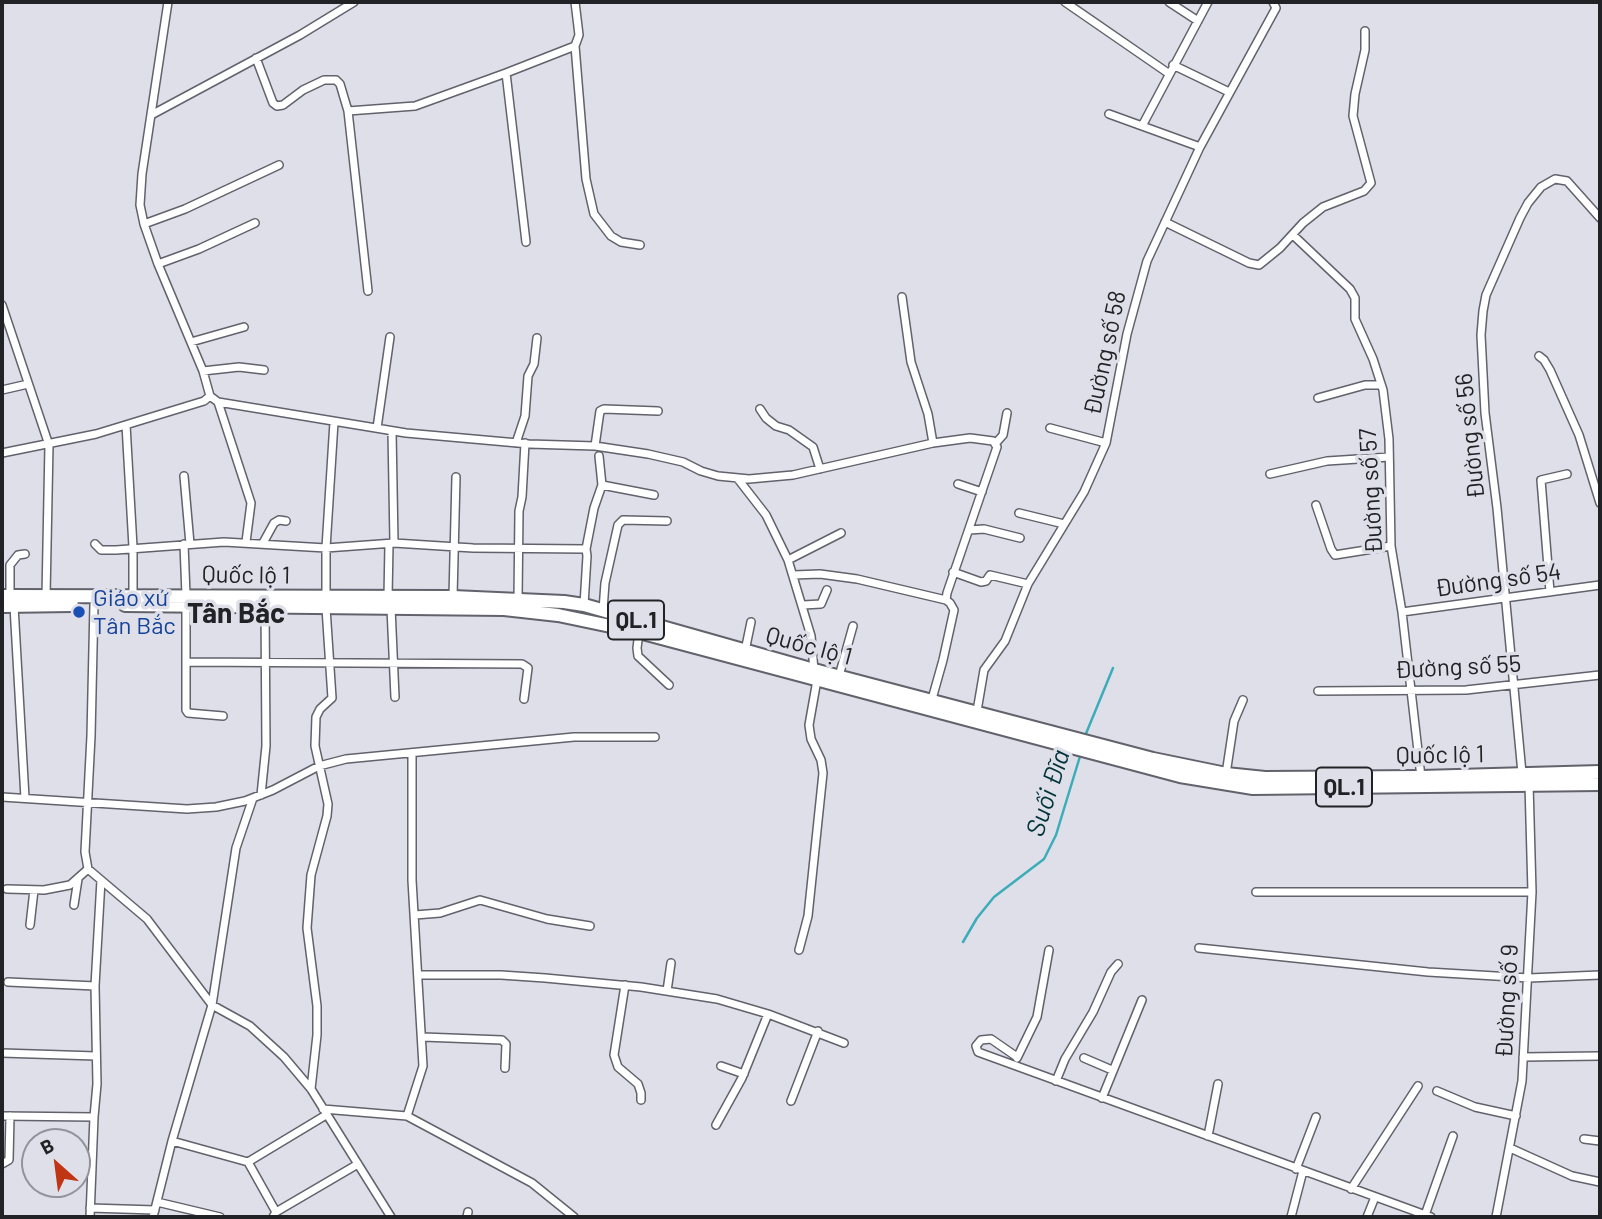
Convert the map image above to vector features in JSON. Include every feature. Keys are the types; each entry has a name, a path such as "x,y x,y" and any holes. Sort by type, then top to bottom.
{"highway":[{"name":"Quốc lộ 1","path":"7,601 46,596 132,596 265,607 326,602"},
{"name":"Quốc lộ 1","path":"390,602 453,597 584,605 745,651 816,675 839,676 932,699 1073,742"},
{"name":"Quốc lộ 1","path":"7,601 93,604 186,601 390,602 530,611 639,632 816,675 1092,747 1199,780 1252,788 1526,779 1600,772"},
{"name":"Quốc lộ 1","path":"1092,747 1226,774 1265,778 1421,777 1526,779 1600,784"}],"street":[{"path":"168,2 142,174 140,205 158,264 203,370 211,396 218,401 392,431 521,443 595,446 671,458 701,471 738,478 769,479 820,470 933,443 970,438 992,441 997,447 953,572 946,600"},
{"path":"153,114 354,2"},
{"path":"575,2 579,34 575,46 586,179 594,214 611,236 621,242 640,245"},
{"path":"1065,2 1168,73"},
{"path":"1169,2 1198,21"},
{"path":"1142,126 1208,2"},
{"name":"Đường số 58","path":"977,711 984,670 1005,641 1028,584 1092,477 1106,443 1141,278 1200,147 1276,8 1273,2"},
{"path":"1165,222 1249,263 1259,265 1323,207 1364,191 1371,183 1353,116 1365,50 1365,31"},
{"path":"348,111 415,106 575,46"},
{"path":"256,58 277,106 283,105 303,90 329,79 340,84 348,111 368,291"},
{"path":"1173,65 1229,92"},
{"path":"506,73 526,242"},
{"path":"1109,114 1200,147"},
{"path":"144,224 185,209 278,165"},
{"name":"Đường số 56","path":"1526,779 1483,392 1481,335 1484,300 1528,203 1549,181 1567,181 1600,218"},
{"path":"158,264 199,249 255,223"},
{"name":"Đường số 57","path":"1293,235 1350,289 1357,302 1355,319 1381,385 1390,457 1391,546 1402,612 1421,777"},
{"path":"902,297 911,362 929,414 933,443"},
{"path":"2,305 49,445 46,596"},
{"path":"191,342 244,327"},
{"path":"377,428 390,337"},
{"path":"518,599 521,443 528,376 534,365 537,338"},
{"path":"1539,356 1550,370 1579,435 1600,503"},
{"path":"203,370 264,370"},
{"path":"2,390 28,384"},
{"path":"1318,398 1365,386 1381,385"},
{"path":"2,453 49,445 126,425 204,401 211,396"},
{"path":"218,401 251,503 246,542"},
{"path":"760,409 776,426 789,430 813,447 820,470"},
{"path":"595,446 600,411 658,411"},
{"path":"995,444 1003,435 1007,413"},
{"path":"310,1089 317,1035 317,1006 307,943 307,910 328,804 316,746 316,717 332,698 326,602 326,548 334,422"},
{"path":"126,425 133,549 132,596"},
{"path":"1050,428 1106,443"},
{"path":"392,431 390,602 395,697"},
{"path":"584,605 586,549 594,508 602,485 599,456"},
{"path":"1270,474 1328,461 1390,457"},
{"path":"1550,592 1541,480 1567,474"},
{"path":"184,476 187,544 186,712 223,716"},
{"path":"453,597 456,477"},
{"path":"738,478 765,514 788,559 811,636 816,675 808,725 823,773 808,916 799,950"},
{"path":"958,484 982,492"},
{"path":"602,485 654,495"},
{"path":"1315,505 1335,555 1391,546"},
{"path":"1019,513 1064,524"},
{"path":"263,543 274,523 279,520 286,522"},
{"path":"603,610 605,583 618,525 623,520 667,522"},
{"path":"969,530 984,529 1020,538"},
{"path":"788,559 841,533"},
{"path":"95,544 101,550 246,542 326,548 392,544 586,549"},
{"path":"25,554 18,555 10,565 7,601 25,798"},
{"path":"953,572 981,582 986,581 990,575 1028,584"},
{"path":"793,575 820,574 857,579 950,603 954,610 932,699"},
{"name":"Đường số 54","path":"1402,612 1600,585"},
{"path":"803,605 819,606 827,590"},
{"path":"93,604 91,736 85,852 88,869 147,919 212,1004 260,1033 310,1089 390,1216 379,1217"},
{"path":"261,795 266,746 265,607"},
{"path":"745,651 751,622"},
{"path":"839,676 853,626"},
{"path":"639,632 638,656 669,685"},
{"path":"186,662 522,664 528,668 524,699"},
{"name":"Đường số 55","path":"1318,691 1466,690 1600,675"},
{"path":"1226,774 1234,721 1243,700"},
{"path":"2,797 187,809 216,807 253,798 319,766 346,759 599,736 655,737"},
{"path":"407,1116 422,1076 423,1037 412,880 412,753"},
{"name":"Đường số 9","path":"1496,1217 1516,1116 1529,978 1532,892 1526,779"},
{"path":"90,1208 154,1214 212,1004 236,848 253,798"},
{"path":"7,889 34,890 70,886 88,869"},
{"path":"74,905 79,879"},
{"path":"90,1217 97,1084 95,986 101,880"},
{"path":"30,925 34,890"},
{"path":"1256,892 1532,892"},
{"path":"415,915 440,913 480,900 547,919 590,926"},
{"path":"1199,948 1364,967 1529,978 1600,975"},
{"path":"1013,1066 1037,1017 1049,950"},
{"path":"667,991 671,963"},
{"path":"1056,1081 1065,1059 1098,1003 1111,972 1118,964"},
{"path":"419,975 501,975 667,991 717,999 818,1031 844,1043"},
{"path":"8,982 95,986"},
{"path":"625,985 614,1055 618,1067 638,1084 642,1093 641,1100"},
{"path":"1102,1098 1142,1000"},
{"path":"716,1125 744,1074 768,1014"},
{"path":"791,1101 818,1031"},
{"path":"423,1037 502,1040 506,1044 505,1068"},
{"path":"1017,1057 991,1039 981,1040 976,1046 978,1052 1013,1066 1428,1216 1453,1136"},
{"path":"2,1054 96,1056"},
{"path":"1523,1057 1600,1056"},
{"path":"1084,1058 1112,1070"},
{"path":"721,1066 744,1074"},
{"path":"1208,1136 1218,1084"},
{"path":"1351,1189 1418,1086"},
{"path":"1437,1091 1475,1107 1516,1116"},
{"path":"248,1162 325,1112 407,1116 523,1177 574,1217"},
{"path":"2,1164 9,1160 6,1116 94,1117"},
{"path":"1291,1217 1300,1170 1316,1117"},
{"path":"1584,1139 1600,1141"},
{"path":"172,1141 248,1162 274,1214 358,1164"},
{"path":"1510,1148 1572,1176 1600,1182"},
{"path":"1367,1217 1375,1197"},
{"path":"157,1202 220,1217"}],"waterway":[{"name":"Suối Đĩa","path":"1085,736 1113,668"},
{"name":"Suối Đĩa","path":"963,942 994,897 1044,859 1056,835 1081,753"}],"place":[{"name":"Giáo xứ Tân Bắc","path":"79,612"}],"district":[{"name":"Tân Bắc","path":"236,614"}]}
